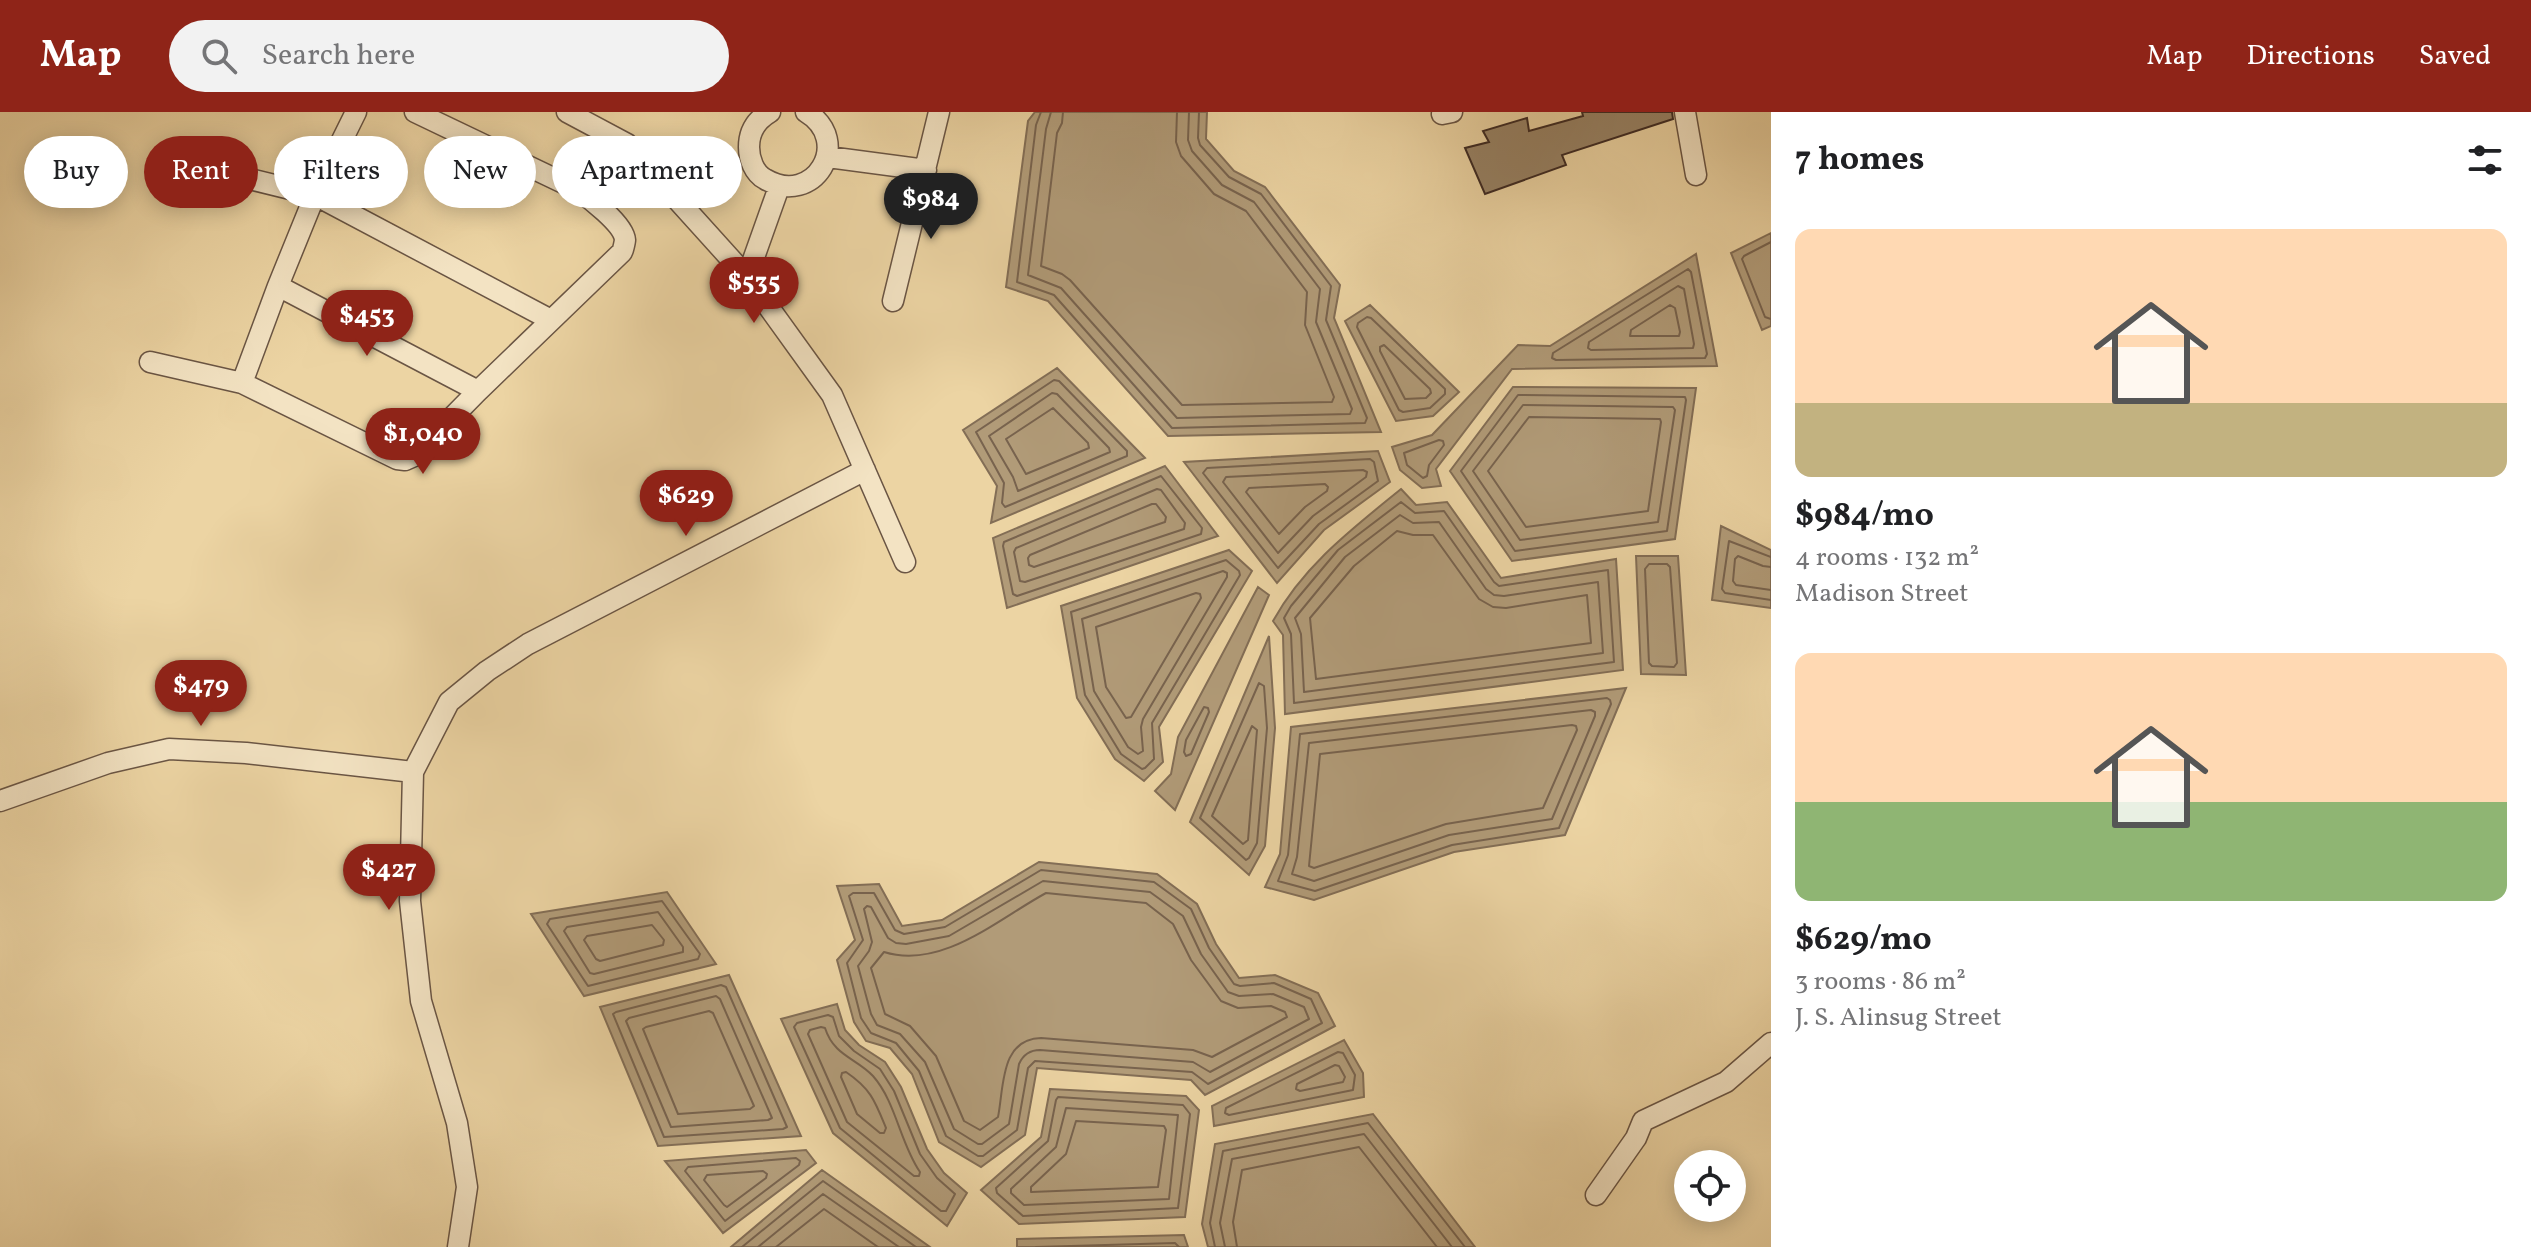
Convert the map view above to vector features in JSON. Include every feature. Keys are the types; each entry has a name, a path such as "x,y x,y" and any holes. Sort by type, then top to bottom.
{"street":[{"path":"344,136 356,112"},
{"path":"150,362 242,383 397,459 405,460 414,456 622,252 625,240 622,230 590,198 415,112"},
{"path":"567,112 627,144 747,277 832,395 905,562"},
{"path":"770,112 759,118 749,136 749,158 760,177 779,187 800,186 817,175 828,157 827,136 817,119 806,112"},
{"path":"893,301 939,112"},
{"path":"1685,112 1696,175"},
{"path":"828,157 926,170"},
{"path":"747,277 779,187"},
{"path":"242,383 310,208"},
{"path":"340,208 551,320"},
{"path":"278,286 478,391"},
{"path":"458,1247 467,1187 457,1123 421,1001 410,901 413,772 449,702 487,671 528,644 865,470"},
{"path":"0,801 108,763 169,749 246,753 413,772"},
{"path":"1596,1195 1636,1138 1643,1121 1726,1082 1771,1043"}],"water":[{"path":"1035,112 1207,112 1206,139 1234,171 1265,187 1340,285 1334,318 1381,432 1168,436 1048,301 1006,287 1028,121"},
{"path":"1771,233 1771,326 1762,330 1731,253"},
{"path":"1696,254 1717,366 1512,369 1436,469 1441,486 1422,488 1400,470 1392,447 1432,435 1518,345 1550,346"},
{"path":"1370,305 1459,392 1433,416 1396,421 1345,321"},
{"path":"1057,368 1145,458 991,523 997,486 963,430"},
{"path":"1513,387 1696,388 1675,539 1512,561 1450,471"},
{"path":"1378,451 1390,482 1324,530 1277,583 1184,462"},
{"path":"1165,466 1218,536 1007,608 993,538"},
{"path":"1401,489 1416,505 1447,502 1501,578 1616,559 1623,670 1285,714 1283,635 1273,621 1314,565"},
{"path":"1721,526 1771,550 1771,608 1712,600"},
{"path":"1229,550 1252,571 1159,727 1163,762 1144,781 1115,759 1077,698 1061,606"},
{"path":"1636,556 1678,556 1686,675 1641,674"},
{"path":"1258,587 1269,595 1175,810 1155,791 1171,774 1178,737"},
{"path":"1269,636 1275,728 1265,846 1249,875 1190,822"},
{"path":"1626,688 1565,835 1454,852 1314,900 1265,887 1280,854 1291,727"},
{"path":"1039,862 1157,874 1197,904 1216,944 1239,978 1275,975 1318,993 1335,1026 1205,1095 1191,1080 1037,1068 1025,1135 981,1167 939,1142 912,1074 890,1048 866,1041 854,1022 837,960 855,940 837,886 879,884 902,926 942,920"},
{"path":"667,892 716,964 584,996 531,914"},
{"path":"729,975 801,1136 658,1146 600,1007"},
{"path":"837,1004 845,1030 859,1045 885,1062 901,1087 927,1149 944,1173 967,1193 947,1226 833,1133 781,1019"},
{"path":"1344,1040 1363,1073 1364,1097 1214,1126 1212,1106"},
{"path":"1050,1089 1186,1096 1199,1110 1185,1217 1019,1224 981,1190 1041,1137"},
{"path":"1373,1114 1475,1247 1208,1247 1202,1224 1215,1144"},
{"path":"806,1150 816,1163 723,1233 665,1161"},
{"path":"822,1170 930,1247 731,1247"},
{"path":"1184,1235 1188,1247 1017,1247 1017,1239"}],"building":[{"path":"1582,112 1672,112 1673,119 1562,155 1566,165 1485,194 1465,148 1489,142 1483,131 1527,118 1529,131 1583,116"}]}
